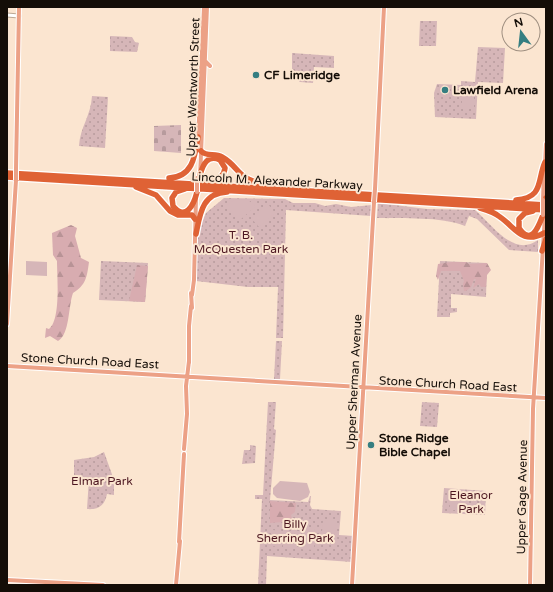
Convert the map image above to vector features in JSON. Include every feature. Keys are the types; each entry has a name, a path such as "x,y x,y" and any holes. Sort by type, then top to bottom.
{"highway":[{"path":"108,178 170,178 181,175 193,164 200,137"},
{"path":"200,156 204,154 218,155 224,158 247,180 277,188"},
{"path":"211,158 218,159 224,166 224,172 219,179 198,178 203,164 211,158"},
{"path":"464,202 517,200 527,198 538,189 545,166"},
{"name":"Lincoln M. Alexander Parkway","path":"7,173 108,178 198,178 277,188 464,202 545,212"},
{"name":"Lincoln M. Alexander Parkway","path":"7,177 289,194 464,202 531,204 545,201"},
{"path":"120,183 151,192 173,213 180,216 192,215 195,219"},
{"path":"197,192 194,204 188,211 180,212 173,206 172,198 176,192 183,189 205,188"},
{"path":"196,234 202,208 206,201 215,195 227,192 289,194"},
{"path":"464,202 491,211 500,216 523,236 544,236 542,247"},
{"path":"173,213 184,215 196,212"},
{"path":"528,212 545,212 535,233 524,234 519,228 518,222 522,214 528,212"},
{"path":"535,237 540,239 542,247"}],"main road":[{"path":"7,324 16,180 19,7"},
{"name":"Upper Wentworth Street","path":"200,156 200,137 203,112 205,7"},
{"name":"Upper Wentworth Street","path":"195,240 200,156 200,86 205,7"},
{"name":"Upper Sherman Avenue","path":"352,585 384,7"},
{"path":"204,60 210,66"},
{"path":"200,86 203,98"},
{"path":"199,117 203,112"},
{"path":"544,236 546,144"},
{"name":"Upper Wentworth Street","path":"177,585 196,212"},
{"name":"Upper Gage Avenue","path":"530,585 534,410 542,247"},
{"name":"Stone Church Road East","path":"7,366 546,400"},
{"path":"7,580 103,585"}],"street":[{"path":"7,15 19,16"}],"green space":[{"path":"420,21 437,21 436,46 419,46"},
{"path":"110,36 132,37 135,42 139,43 137,52 110,51"},
{"path":"478,47 501,48 501,52 505,52 503,83 478,82 476,119 435,117 434,93 437,84 461,85 461,81 475,82"},
{"path":"292,53 334,56 334,68 314,67 313,83 300,82 292,75"},
{"path":"462,92 474,92 474,109 462,109"},
{"path":"92,96 108,97 105,148 79,146 81,133 90,110"},
{"path":"181,125 181,153 154,151 154,126"},
{"name":"T. B. McQuesten Park","path":"224,198 285,199 293,203 315,203 325,206 336,204 351,207 372,205 371,216 286,210 283,338 276,338 278,287 248,287 196,281 197,237 199,222 202,222 206,213"},
{"path":"238,199 248,200 256,206 240,220 226,206"},
{"path":"378,203 427,209 475,210 504,237 512,242 520,245 529,244 538,240 538,252 509,250 477,219 469,216 465,226 433,219 377,218"},
{"path":"268,204 275,213 259,227 251,218"},
{"path":"71,225 77,228 75,236 81,258 89,262 83,284 73,293 65,333 58,341 50,336 45,338 46,328 49,329 53,324 58,297 57,261 53,255 52,233"},
{"path":"26,261 47,262 47,276 26,275"},
{"path":"101,261 148,263 145,302 99,300"},
{"path":"440,261 487,263 486,297 451,294 451,308 457,308 457,312 450,313 450,317 437,317"},
{"path":"466,262 469,264 487,263 491,270 487,275 486,287 481,287 479,284 473,288 476,279 474,279 471,287 464,291 464,281 460,271 441,271 438,280 436,276 438,264"},
{"path":"137,265 148,266 145,302 129,301"},
{"path":"276,341 282,341 280,379 274,379"},
{"name":"Billy Sherring Park","path":"268,402 276,402 274,429 276,430 270,500 308,502 311,496 310,505 312,509 341,511 339,535 354,536 352,562 267,556 266,585 258,585 262,499 255,499 255,495 263,495"},
{"path":"422,402 439,403 437,427 420,426"},
{"path":"250,445 256,446 255,463 242,464 244,450 250,450"},
{"name":"Elmar Park","path":"104,452 114,480 114,495 107,494 105,501 98,508 87,509 89,478 74,477 74,460 94,457"},
{"path":"280,481 307,483 310,492 308,497 300,501 277,498 273,494 273,488"},
{"name":"Eleanor Park","path":"444,488 486,491 485,515 442,513"},
{"path":"450,494 461,497 465,502 465,510 450,510"},
{"path":"270,501 296,503 295,512 291,515 292,519 295,519 296,521 270,523"},
{"path":"323,520 336,521 334,544 321,544"},
{"path":"302,528 315,528 314,550 301,549"},
{"path":"272,530 283,531 282,547 271,546"},
{"path":"284,531 295,532 293,548 283,547"}],"place":[{"name":"CF Limeridge","path":"256,75"},
{"name":"Lawfield Arena","path":"445,90"},
{"name":"Stone Ridge Bible Chapel","path":"371,445"}]}
